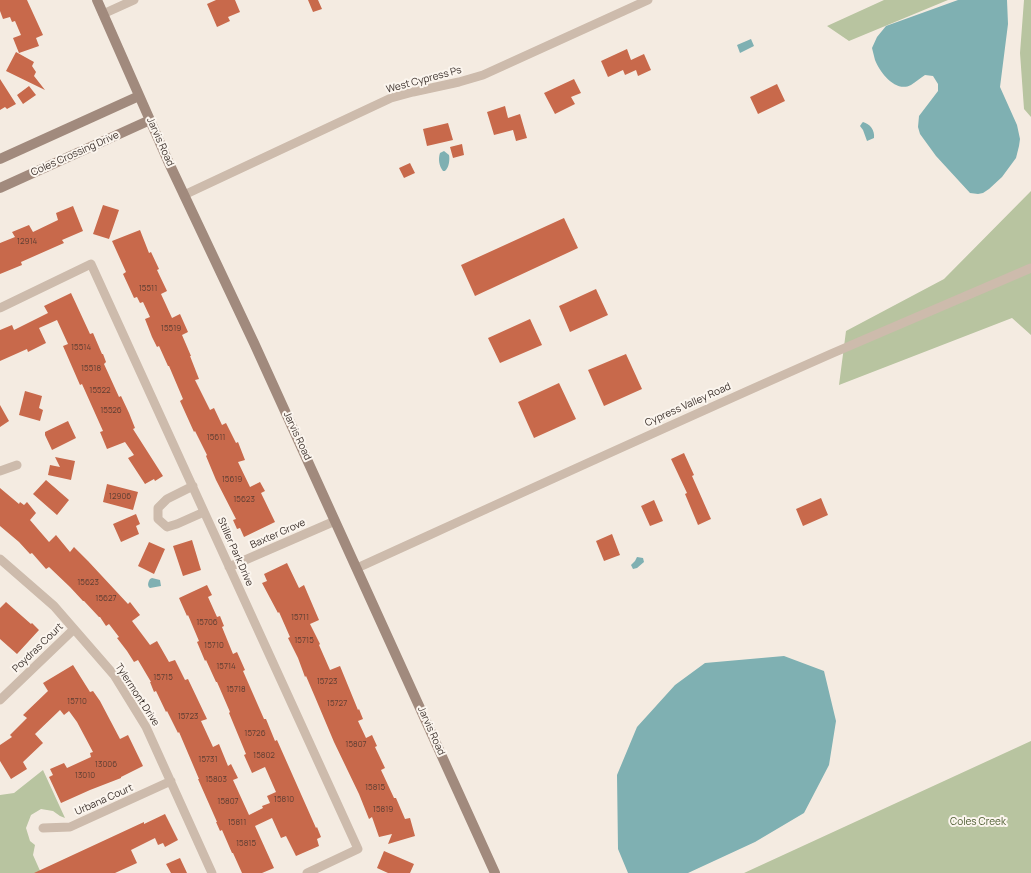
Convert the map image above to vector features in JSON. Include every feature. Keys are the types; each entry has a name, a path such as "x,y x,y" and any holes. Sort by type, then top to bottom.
{"street":[{"name":"Jarvis Road","path":"97,0 138,96 254,343 495,873"},
{"path":"103,14 134,0"},
{"name":"West Cypress Ps","path":"184,196 391,98 483,75 648,0"},
{"path":"0,159 138,96"},
{"name":"Coles Crossing Drive","path":"0,188 150,120"},
{"name":"Stiller Park Drive","path":"0,308 91,264 358,849 307,873"},
{"name":"Cypress Valley Road","path":"357,568 644,437 1031,268"},
{"path":"0,471 17,465"},
{"path":"193,486 167,499 158,508 158,519 167,527 204,512"},
{"name":"Baxter Grove","path":"229,567 335,520"},
{"name":"Tylermont Drive","path":"0,559 54,606 114,675 146,726 212,873"},
{"name":"Poydras Court","path":"0,700 74,629"},
{"name":"Urbana Court","path":"43,828 70,828 171,781"}],"green space":[{"path":"884,0 948,0 849,41 827,26"},
{"path":"1024,0 1031,0 1031,117 1024,109 1020,53"},
{"path":"1031,191 1031,335 1012,318 839,385 846,331 944,279"},
{"name":"Coles Creek","path":"1031,741 1031,873 744,873"},
{"path":"43,770 65,818 53,811 41,809 31,815 26,828 30,841 35,845 33,855 41,873 0,873 0,795 14,793"}],"water":[{"path":"958,0 1007,0 1008,24 1000,87 1017,125 1020,139 1019,146 1016,158 1002,177 989,189 978,194 970,193 936,156 920,134 918,127 919,116 938,91 938,84 933,76 925,75 911,85 905,87 894,84 885,76 877,65 872,48 877,37 886,26"},
{"path":"751,39 754,46 740,53 737,45"},
{"path":"863,122 868,124 874,132 874,138 867,141 860,126"},
{"path":"444,151 449,155 449,163 445,171 443,171 439,158 440,153"},
{"path":"637,557 643,558 644,562 637,568 633,569 631,565"},
{"path":"152,578 160,580 161,586 150,588 148,583"},
{"path":"784,656 824,671 836,721 829,765 804,813 755,842 688,873 628,873 618,849 617,775 637,727 675,685 705,663"}],"building":[{"path":"0,0 27,0 43,35 36,38 39,46 19,53 13,38 21,35 15,21 12,22 10,17 3,19 0,11"},
{"path":"216,0 235,0 240,12 228,17 230,21 217,27 207,4"},
{"path":"308,0 318,0 322,9 313,12"},
{"path":"627,49 631,60 644,54 651,70 638,76 636,70 625,75 623,70 608,77 601,61"},
{"path":"16,52 34,62 32,66 36,72 34,76 45,90 6,71"},
{"path":"0,79 16,104 7,109 5,107 0,110"},
{"path":"574,79 581,93 571,97 575,104 555,114 544,93"},
{"path":"777,84 785,101 758,114 750,97"},
{"path":"29,86 36,95 23,104 17,95"},
{"path":"505,106 508,118 520,114 527,138 516,141 513,130 494,135 487,112"},
{"path":"448,123 453,140 427,146 423,129"},
{"path":"462,144 464,155 453,158 450,147"},
{"path":"410,163 415,173 404,178 399,168"},
{"path":"103,205 119,210 109,239 93,234"},
{"path":"73,206 83,231 62,240 64,243 21,262 22,265 0,274 0,243 15,237 12,232 29,225 33,232 58,220 56,213"},
{"path":"564,218 578,248 475,296 461,265"},
{"path":"140,230 149,253 151,252 159,269 157,270 167,291 161,294 172,318 180,314 188,332 182,335 199,379 195,380 210,410 214,408 222,425 226,423 236,443 238,442 245,460 238,462 250,487 260,482 265,491 261,493 275,522 244,537 240,528 237,529 233,520 236,519 216,480 206,456 207,455 195,431 194,432 180,401 183,399 169,366 159,346 157,347 152,337 145,319 150,317 143,302 140,303 137,297 134,298 123,274 126,272 112,241"},
{"path":"596,289 608,315 570,332 559,306"},
{"path":"71,293 90,334 93,333 103,354 106,362 104,364 119,397 121,396 129,413 135,428 133,429 163,476 155,481 154,479 145,484 128,458 134,455 125,442 107,449 100,432 103,431 82,384 80,385 63,346 68,344 57,320 39,328 46,343 28,352 27,349 0,361 0,330 12,325 14,330 48,313 44,306"},
{"path":"530,319 542,345 500,363 488,338"},
{"path":"626,354 642,389 604,406 588,370"},
{"path":"559,383 576,419 534,438 518,402"},
{"path":"25,391 42,396 39,408 43,410 40,421 19,415"},
{"path":"0,405 9,421 0,427"},
{"path":"68,421 76,438 52,450 45,432"},
{"path":"684,453 694,475 692,476 711,519 698,525 685,494 687,493 671,459"},
{"path":"55,457 75,461 71,480 48,475 50,465 60,467"},
{"path":"46,480 69,500 57,515 33,494"},
{"path":"107,484 138,492 133,510 103,502"},
{"path":"0,488 19,504 20,502 24,505 27,502 36,513 30,520 49,542 56,535 70,552 74,547 128,604 130,602 140,615 132,621 150,645 157,641 169,662 175,660 185,680 188,679 207,719 201,721 213,747 219,744 228,766 231,764 238,778 233,780 249,815 263,808 262,806 270,803 267,796 276,792 265,767 252,773 244,755 246,754 229,713 230,712 217,682 206,660 205,661 197,642 199,641 179,598 207,585 212,595 208,597 217,617 220,616 224,626 222,627 233,654 237,652 245,670 243,671 264,719 266,719 275,741 277,740 316,828 317,827 321,837 317,839 319,846 296,856 286,836 281,838 272,818 255,826 274,868 262,873 242,873 222,830 220,831 179,732 178,733 167,711 166,712 156,691 154,692 151,682 138,660 134,662 117,638 119,637 109,624 106,626 100,617 49,567 46,569 32,553 30,554 19,542 0,526"},
{"path":"821,498 828,515 803,526 796,509"},
{"path":"654,500 663,521 650,526 641,506"},
{"path":"136,514 140,524 136,526 139,534 121,542 113,524"},
{"path":"612,534 620,555 604,561 596,541"},
{"path":"192,540 201,570 183,576 173,546"},
{"path":"149,542 165,549 154,574 138,566"},
{"path":"287,563 299,588 304,585 319,620 310,624 330,670 340,666 363,719 358,721 366,738 372,735 377,746 375,747 385,768 381,770 405,819 410,818 415,836 388,844 392,834 379,837 372,817 369,819 288,638 290,637 279,612 278,613 262,583 267,581 264,574"},
{"path":"6,602 39,630 17,654 0,639 0,608"},
{"path":"73,665 90,692 93,691 100,701 120,739 128,735 143,766 121,778 61,803 49,777 53,775 50,769 64,763 67,768 91,757 90,753 93,752 77,722 69,711 64,715 60,710 35,734 43,743 23,762 27,769 11,779 0,761 0,745 12,737 10,735 27,718 23,715 48,691 43,683"},
{"path":"165,814 178,840 165,847 163,843 158,845 155,838 131,850 137,863 115,873 34,873 144,822 144,824"},
{"path":"384,851 414,864 410,873 388,873 377,868"},
{"path":"180,858 187,873 171,873 166,864"}]}
